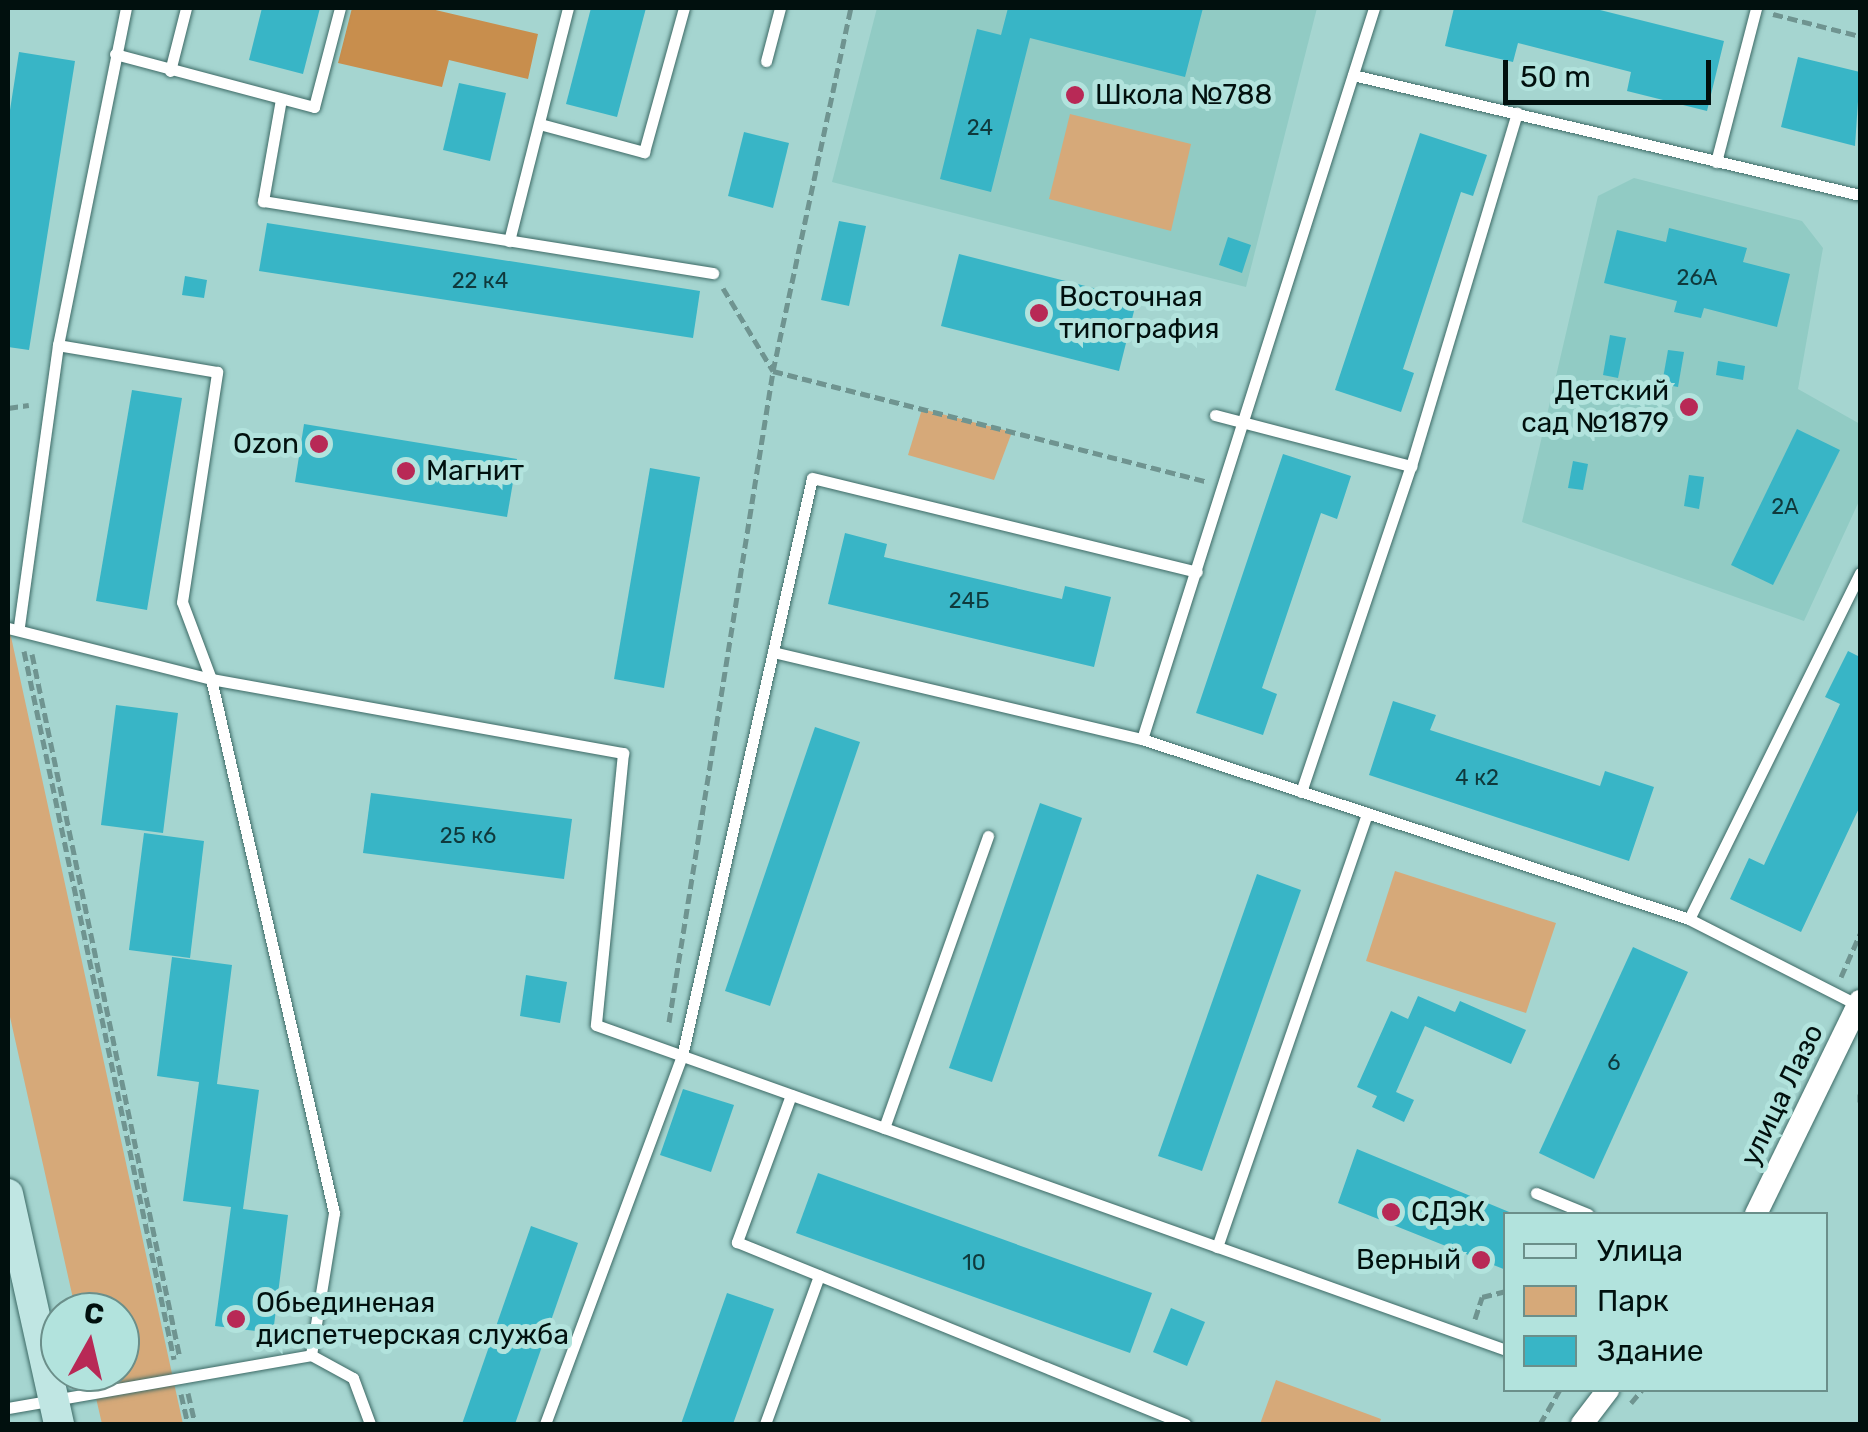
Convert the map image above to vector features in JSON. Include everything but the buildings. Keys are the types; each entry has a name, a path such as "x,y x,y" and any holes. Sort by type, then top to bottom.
{"street":[{"name":"улица Лазо","path":"1757,1212 1860,1003"},
{"path":"8,1194 56,1411"},
{"path":"1582,1424 1606,1392"}],"lane":[{"path":"126,8 58,345 18,627 211,678 623,753 596,1026 1503,1349"},
{"path":"170,71 186,8"},
{"path":"115,54 314,107 340,8"},
{"path":"509,241 568,8"},
{"path":"540,124 644,152 684,8"},
{"path":"766,61 780,8"},
{"path":"1142,739 1248,418 1374,8"},
{"path":"1716,162 1756,9"},
{"path":"1353,76 1860,195"},
{"path":"281,99 264,202 713,273"},
{"path":"1301,792 1412,466 1517,114"},
{"path":"58,345 217,372 182,602 211,678 334,1213 310,1355"},
{"path":"1214,414 1248,418 1412,466"},
{"path":"546,1424 682,1056 812,478 1197,572"},
{"path":"1689,919 1860,573"},
{"path":"773,652 1142,739 1689,919 1860,1003"},
{"path":"1217,1247 1367,813"},
{"path":"884,1128 988,836"},
{"path":"791,1095 736,1242 1186,1424"},
{"path":"1536,1192 1583,1212"},
{"path":"764,1424 819,1276"},
{"path":"8,1408 56,1411 181,1378 310,1355 353,1378 370,1424"}],"path":[{"path":"682,1056 666,1015 773,371 851,8"},
{"path":"1756,9 1860,36"},
{"path":"713,273 773,371 1225,486"},
{"path":"18,627 191,1424"},
{"path":"1470,1337 1482,1297 1503,1292"},
{"path":"1540,1424 1559,1392"}],"shaded area":[{"path":"352,8 427,8 538,34 528,79 449,60 442,87 338,63"},
{"name":"Школа №788","path":"877,8 1317,8 1246,287 832,182"},
{"name":"Детский сад №1879","path":"1634,178 1802,221 1823,248 1798,389 1860,424 1860,499 1804,621 1522,522 1598,196"}],"green space":[{"path":"1070,114 1191,144 1171,231 1049,199"},
{"path":"922,409 1012,432 994,480 908,455"},
{"path":"8,623 183,1424 102,1424 95,1392 140,1392 140,1292 72,1292 8,1008"},
{"path":"1395,871 1556,923 1526,1013 1366,961"},
{"path":"1276,1380 1381,1419 1379,1424 1260,1424"}],"place":[{"name":"Школа №788","path":"1075,95"},
{"name":"Восточная типография","path":"1039,313"},
{"name":"Детский сад №1879","path":"1689,407"},
{"name":"Ozon","path":"319,444"},
{"name":"Магнит","path":"406,471"},
{"name":"СДЭК","path":"1391,1212"},
{"name":"Верный","path":"1481,1260"},
{"name":"Обьединеная диспетчерская служба","path":"236,1319"}]}
